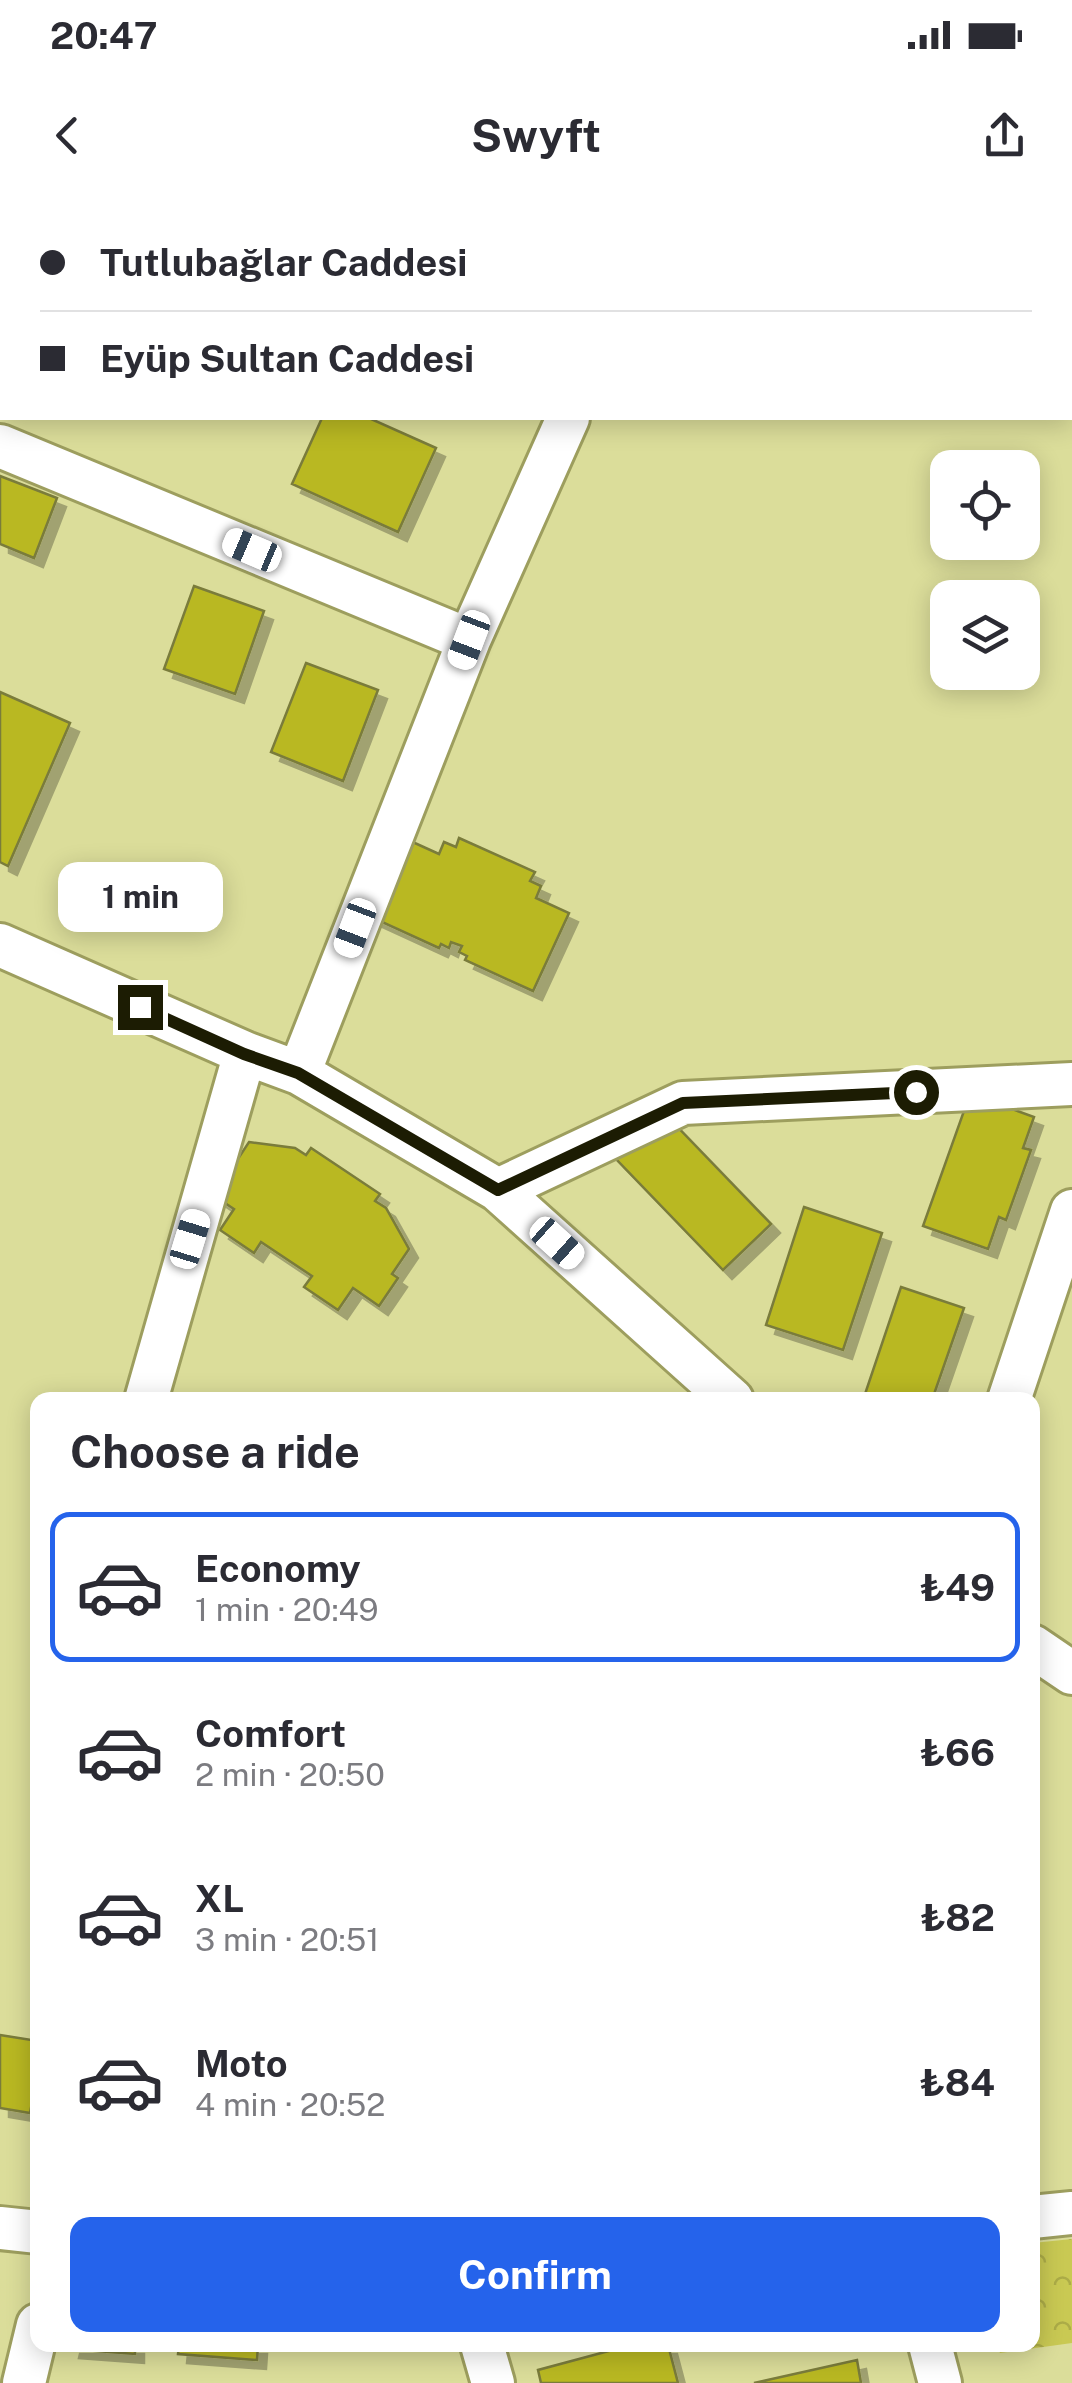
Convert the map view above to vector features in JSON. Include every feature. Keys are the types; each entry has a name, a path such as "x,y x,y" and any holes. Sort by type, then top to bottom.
{"street":[{"path":"298,1073 469,640 567,420"},
{"path":"0,446 469,640"},
{"path":"0,945 244,1054 298,1073 498,1190 723,1392"},
{"path":"149,1392 244,1054"},
{"path":"498,1190 683,1103 1072,1084"},
{"path":"1012,1392 1072,1211"},
{"path":"1040,1651 1072,1673"},
{"path":"1040,2216 1072,2212"},
{"path":"0,2228 30,2231"},
{"path":"24,2383 31,2352"},
{"path":"484,2352 494,2383"},
{"path":"932,2352 940,2383"}],"green space":[{"path":"1072,2239 1072,2343 1040,2347 1040,2242"}],"building":[{"path":"321,420 373,420 436,448 398,532 292,484"},
{"path":"0,476 57,498 34,558 0,544"},
{"path":"194,586 264,611 235,694 164,669"},
{"path":"306,663 378,690 343,781 271,752"},
{"path":"0,692 70,723 8,866 0,862"},
{"path":"459,838 535,872 530,881 541,886 536,898 569,913 533,991 465,960 467,956 459,952 462,946 451,942 449,948 441,944 439,948 371,917 406,839 439,854 444,842 456,847"},
{"path":"970,1094 1034,1117 1023,1148 1031,1150 1006,1220 999,1217 988,1249 923,1226"},
{"path":"664,1113 771,1224 723,1270 616,1159"},
{"path":"249,1142 295,1148 306,1155 311,1148 380,1194 375,1201 386,1208 409,1249 392,1274 398,1278 379,1306 353,1288 338,1310 304,1287 312,1276 261,1242 254,1253 220,1230 234,1209 207,1191 232,1168"},
{"path":"804,1207 882,1233 843,1350 766,1325"},
{"path":"901,1287 964,1308 935,1392 866,1392"},
{"path":"0,2035 30,2040 30,2113 0,2108"},
{"path":"178,2352 258,2352 257,2360"},
{"path":"605,2352 670,2352 678,2383 541,2383 538,2370"},
{"path":"857,2360 861,2383 754,2383"}],"route":[{"path":"140,1007 244,1054 298,1073 498,1190 683,1103 916,1092"}]}
